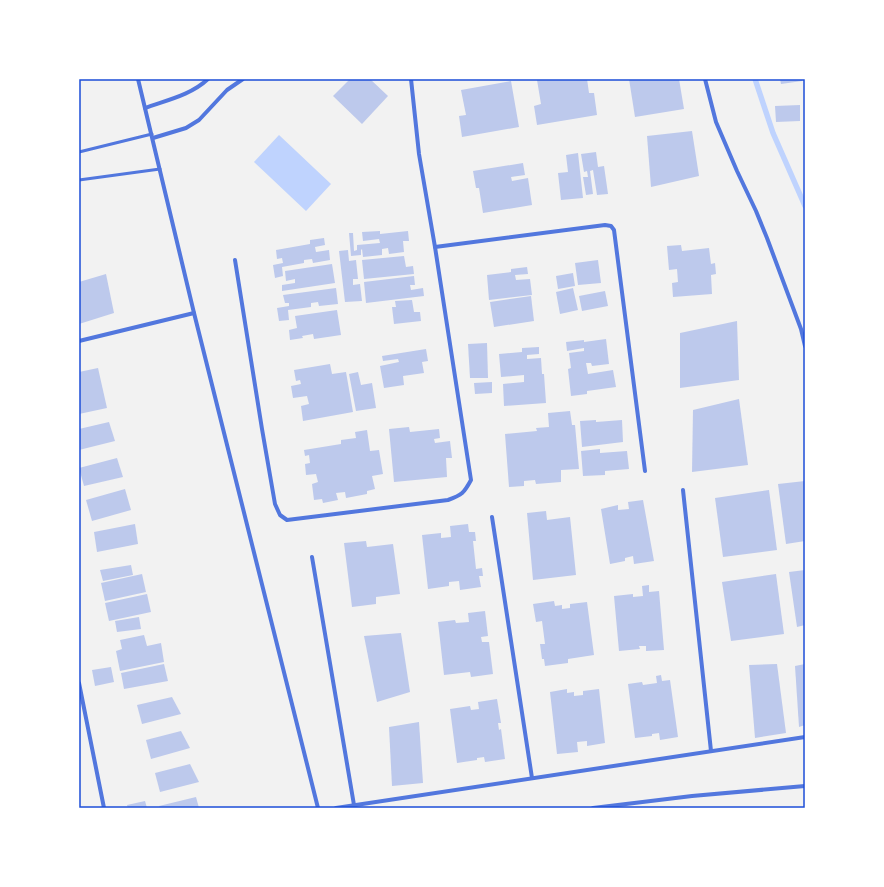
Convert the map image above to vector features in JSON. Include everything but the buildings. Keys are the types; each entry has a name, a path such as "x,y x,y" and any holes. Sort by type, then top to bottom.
{"street":[{"path":"138,79 194,313 318,808"},
{"path":"145,108 188,93 203,84 208,79"},
{"path":"152,136 186,128 199,120 227,90 243,79"},
{"path":"235,260 275,504 280,515 287,520 448,500 465,492 471,480 419,154 412,79"},
{"path":"705,79 716,122 767,238 801,329 805,346"},
{"path":"435,247 605,225 611,226 614,230 645,471"},
{"path":"79,341 194,313"},
{"path":"683,490 711,751"},
{"path":"492,518 532,778"},
{"path":"312,557 354,805"},
{"path":"79,683 104,808"},
{"path":"336,808 805,737"},
{"path":"593,808 692,796 805,786"}],"lane":[{"path":"79,152 152,136"},
{"path":"79,180 160,170"}],"water":[{"path":"279,135 331,184 306,211 254,162"}],"waterway":[{"path":"755,79 773,133 805,206"}]}
